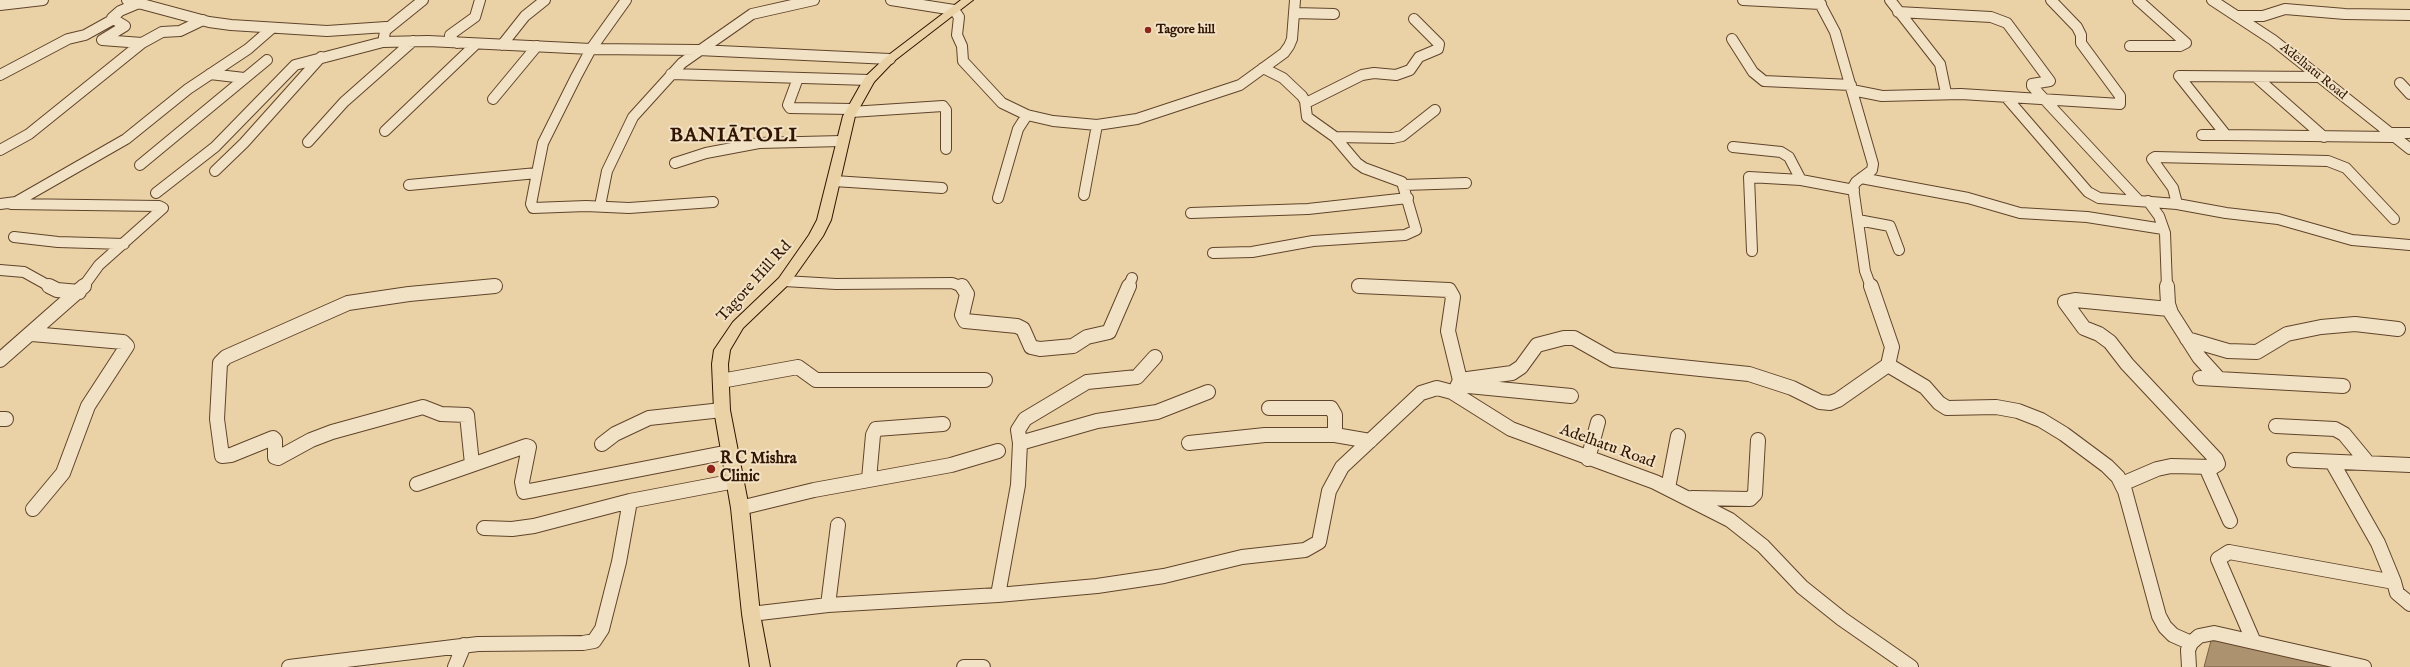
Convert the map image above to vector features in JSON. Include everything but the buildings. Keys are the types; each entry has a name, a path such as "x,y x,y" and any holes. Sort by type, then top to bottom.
{"main road":[{"name":"Tagore Hill Rd","path":"760,667 751,614 740,508 722,410 722,350 738,325 784,281 816,236 824,220 842,141 852,110 869,80 890,59 968,0"}],"street":[{"path":"0,6 43,0"},
{"path":"127,0 203,20 272,29 327,31 380,27 388,28"},
{"path":"382,42 388,28 423,0"},
{"path":"457,43 450,38 450,35 476,17 480,0"},
{"path":"502,45 525,16 545,0"},
{"path":"626,0 591,49 543,144 531,207 600,206 629,208 713,202"},
{"path":"600,206 605,178 628,125 642,104 671,74 698,50 752,14 814,0"},
{"path":"891,0 954,10 960,17 957,35 962,46 963,61 996,98 1027,115 1053,121 1097,125 1137,119 1229,90 1240,85 1284,53 1289,46 1292,39 1295,0"},
{"path":"1457,385 1512,373 1521,367 1537,345 1564,338 1574,338 1583,342 1613,360 1749,374 1780,382 1820,402 1830,403 1838,400 1851,389 1882,372 1888,365 1892,347 1889,334 1865,270 1854,190 1856,182 1872,170 1873,164 1835,32 1820,2 1743,0"},
{"path":"1890,0 1940,64 1946,93"},
{"path":"1732,39 1753,72 1764,81 1773,83 1851,88 1882,96 1946,93 2111,105 2120,104 2122,100 2082,43 2081,35 2077,28 2051,0"},
{"path":"2130,46 2180,46 2186,43 2138,0"},
{"name":"Adelhatu Road","path":"2212,0 2273,40 2390,135 2410,149"},
{"path":"2295,0 2305,9"},
{"path":"0,75 68,39 85,35 112,20 120,12 139,3"},
{"path":"2238,16 2263,16 2286,9 2305,9 2345,14 2410,15"},
{"path":"1898,12 1991,17 2003,20 2050,81 2046,83 2032,84 2045,100 2159,216 2164,229 2169,309 2203,363 2219,379"},
{"path":"1294,13 1334,14"},
{"path":"1306,103 1362,75 1374,73 1396,75 1410,70 1419,57 1438,49 1438,44 1414,19"},
{"path":"112,20 126,26 103,40 142,43"},
{"path":"0,150 30,134 142,43 162,32 180,31 203,20"},
{"path":"6,204 126,139 210,74 248,49 272,29"},
{"path":"308,142 344,102 414,41"},
{"path":"156,193 219,143 295,65 382,42 414,41 591,49 698,50 890,59"},
{"path":"385,131 476,44"},
{"path":"494,99 537,46"},
{"path":"215,172 244,143 321,57"},
{"path":"140,165 267,60"},
{"path":"1213,253 1252,252 1313,241 1411,233 1416,230 1416,225 1404,184 1398,179 1364,168 1335,137 1307,117 1306,103 1302,96 1282,78 1263,68"},
{"path":"210,74 244,78"},
{"path":"671,74 869,80"},
{"path":"2226,135 2179,76 2320,77"},
{"path":"2256,77 2324,137"},
{"path":"798,78 788,104 790,108 852,110 942,106 946,110 946,149"},
{"path":"2400,83 2410,94"},
{"path":"2006,97 2088,192 2099,198 2143,200 2177,204 2226,213 2278,219 2352,240 2410,245"},
{"path":"1335,137 1393,138 1402,136 1435,110"},
{"path":"998,198 1018,129 1027,115"},
{"path":"1084,194 1097,125"},
{"path":"2202,135 2324,137 2410,133"},
{"path":"0,141 12,143"},
{"path":"675,162 706,153 759,144 842,141"},
{"path":"1733,147 1786,154 1801,180"},
{"path":"2177,204 2173,188 2154,163 2152,159 2154,157 2328,161 2335,162 2346,168 2394,219"},
{"path":"408,186 537,173"},
{"path":"1752,251 1749,177 1801,180 1854,190"},
{"path":"1861,178 1968,198 2020,213 2081,217 2164,229"},
{"path":"834,181 942,188"},
{"path":"1404,184 1466,183"},
{"path":"1191,213 1308,209 1408,198"},
{"path":"0,360 79,292 99,265 161,212 163,207 6,204"},
{"path":"1858,220 1890,226 1899,250"},
{"path":"14,237 58,242 124,244"},
{"path":"0,270 24,272 57,290 79,292"},
{"path":"784,281 836,284 952,283 961,285 967,294 962,315 965,321 1016,326 1023,330 1031,347 1040,349 1073,346 1087,337 1109,332 1132,278"},
{"path":"472,464 467,415 441,414 423,407 332,432 311,440 278,458 274,457 275,440 273,438 231,455 222,456 220,453 216,419 220,364 226,357 348,303 409,294 495,286"},
{"path":"1359,286 1449,290 1453,297 1448,332 1457,385"},
{"path":"2122,484 2158,469 2171,466 2184,465 2206,467 2218,464 2216,459 2127,364 2110,342 2099,334 2084,328 2064,302 2075,300 2169,309"},
{"path":"2187,339 2228,351 2257,352 2287,334 2321,326 2355,324 2398,329"},
{"path":"32,334 123,342 127,346 109,371 88,406 64,473 33,509"},
{"path":"751,614 828,605 998,595 1018,485 1020,443 1018,430 1025,419 1087,382 1137,377 1156,357"},
{"path":"1888,365 1925,387 1939,403 1947,408 1996,407 2018,411 2041,420 2064,434 2107,466 2122,484 2159,616 2165,627 2173,635 2191,643"},
{"path":"721,381 794,367 804,370 816,380 985,380"},
{"path":"2200,378 2343,386"},
{"path":"1457,385 1571,396"},
{"name":"Adelhatu Road","path":"998,595 1147,579 1242,557 1305,550 1319,542 1329,491 1333,480 1342,467 1422,393 1437,388 1457,385 1511,429 1668,488 1689,498 1746,531 1802,587 1842,619 1911,667"},
{"path":"1020,443 1096,422 1157,412 1208,392"},
{"path":"1269,408 1331,408 1335,415 1335,435"},
{"path":"602,444 626,427 649,418 722,410"},
{"path":"1588,459 1598,422"},
{"path":"868,479 873,435 876,429 943,424"},
{"path":"2276,426 2335,428 2344,434 2368,463"},
{"path":"1189,443 1248,435 1335,435 1370,441"},
{"path":"1668,488 1678,436"},
{"path":"1689,498 1750,499 1755,494 1758,440"},
{"path":"417,484 528,446 522,482 522,489 524,492 729,452"},
{"path":"740,508 868,479 951,465 998,451"},
{"path":"2294,460 2410,465"},
{"path":"2332,462 2378,543 2397,593 2410,604"},
{"path":"2206,467 2230,521"},
{"path":"484,528 512,529 534,526 630,500 735,481"},
{"path":"289,667 464,645 583,643 598,638 602,629 619,562 630,500"},
{"path":"828,605 838,524"},
{"path":"2253,640 2218,559 2222,555 2229,552 2394,582"},
{"path":"2189,667 2188,650 2191,643 2199,636 2214,633 2253,640 2364,667"},
{"path":"455,667 464,645"},
{"path":"964,667 984,667"}],"shaded area":[{"path":"2212,637 2329,667 2204,667"}],"place":[{"name":"Tagore hill","path":"1148,30"},
{"name":"R C Mishra Clinic","path":"711,469"}],"district":[{"name":"BANIĀTOLI","path":"734,137"}]}
